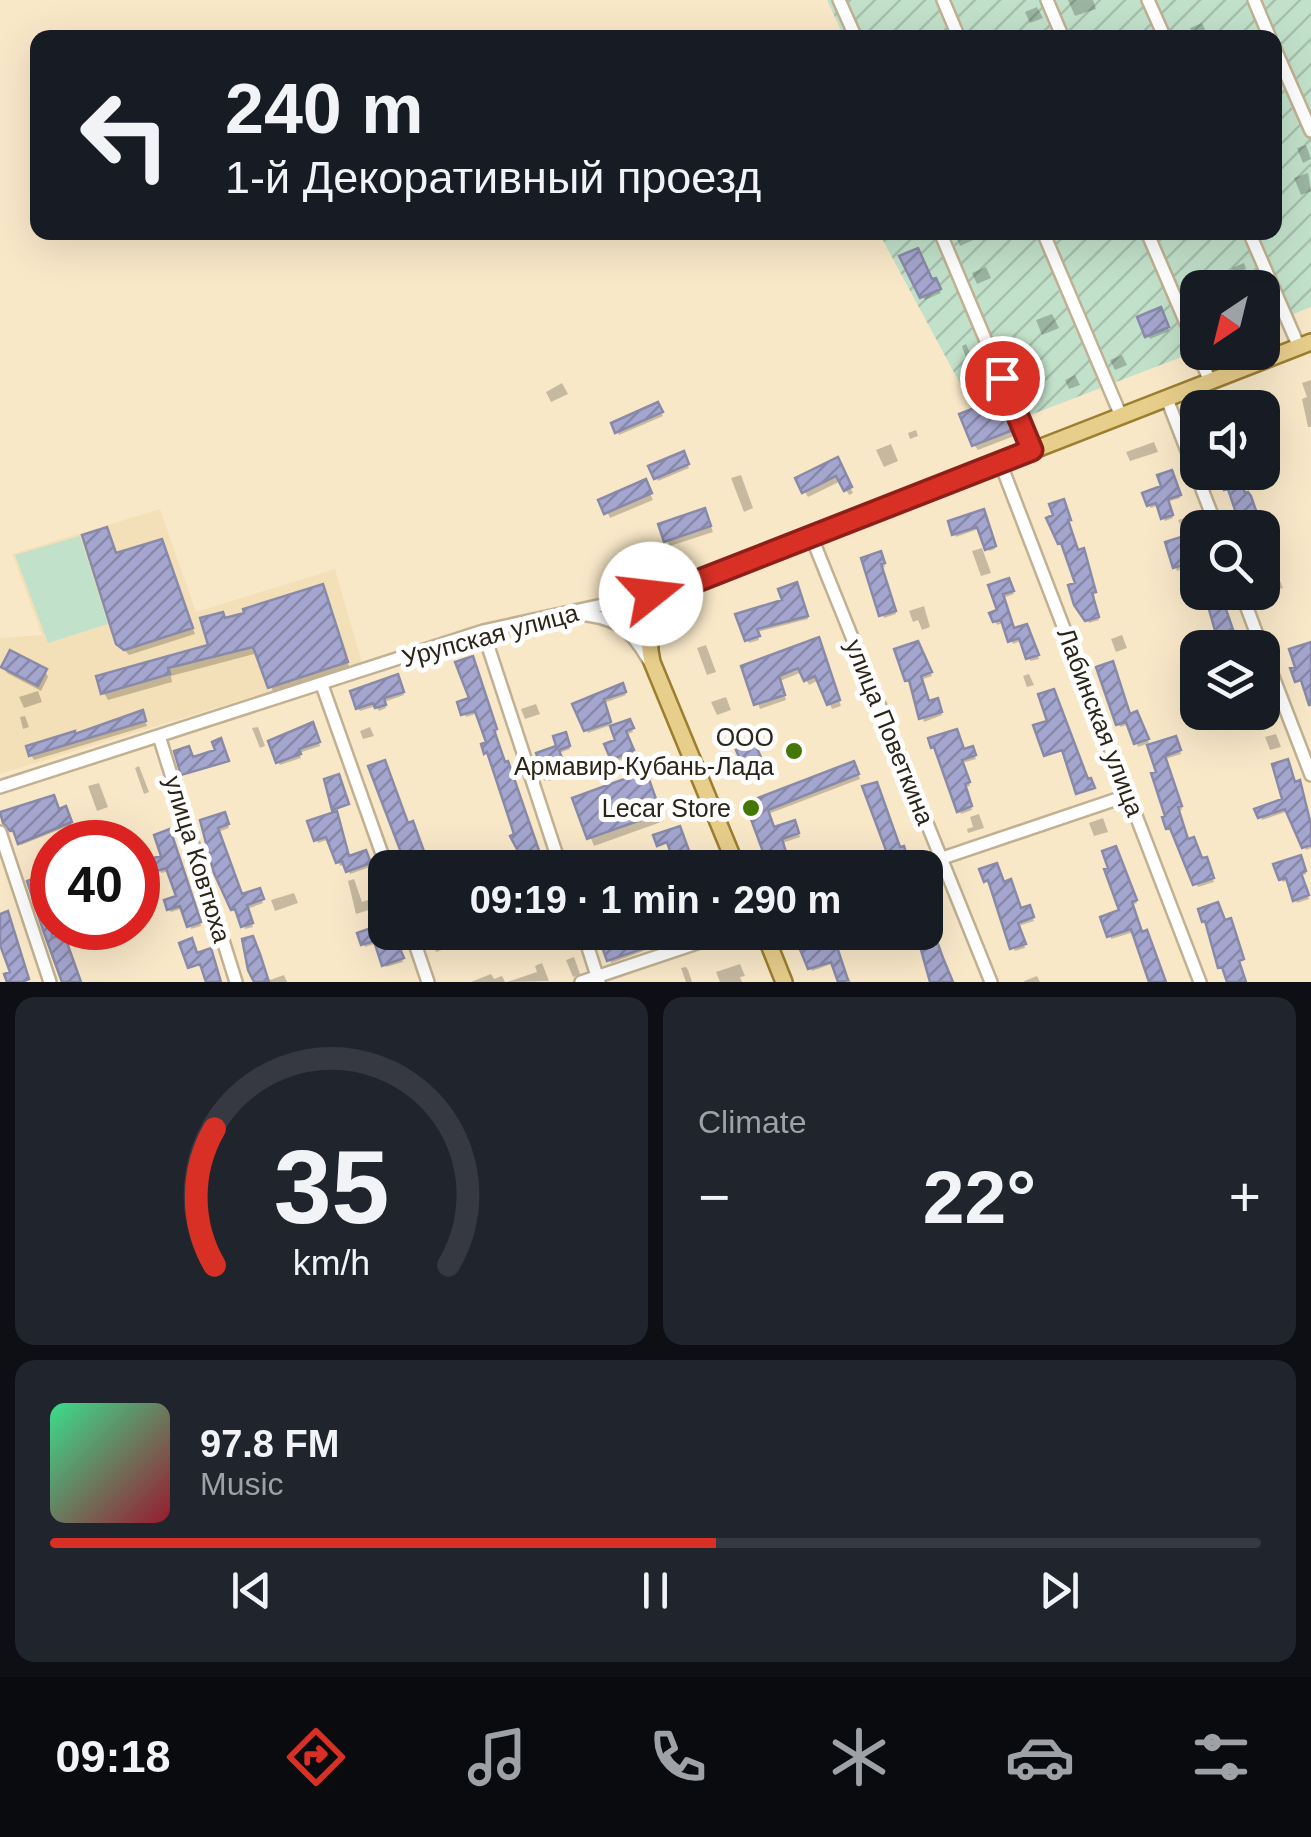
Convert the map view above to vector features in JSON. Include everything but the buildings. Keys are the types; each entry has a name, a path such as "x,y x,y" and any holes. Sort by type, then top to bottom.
{"main road":[{"name":"Урупская улица","path":"682,587 1305,344"},
{"path":"682,587 666,597 651,622 649,649 729,850"},
{"path":"771,950 784,982"}],"street":[{"path":"839,0 852,30"},
{"path":"943,0 956,30"},
{"path":"1047,0 1060,30"},
{"path":"1148,0 1161,30"},
{"path":"1254,0 1267,30"},
{"path":"1282,65 1311,131"},
{"path":"943,240 1032,450"},
{"path":"1045,240 1121,416"},
{"path":"1150,240 1180,310"},
{"path":"1253,240 1305,344"},
{"path":"1205,370 1210,382"},
{"path":"1167,399 1209,510"},
{"name":"Лабинская улица","path":"1000,462 1200,982"},
{"name":"улица Поветкина","path":"812,538 938,850"},
{"name":"Урупская улица","path":"0,788 483,631 682,587"},
{"path":"557,615 605,618 626,628 639,643 658,679"},
{"path":"483,631 555,850"},
{"path":"322,685 382,850"},
{"path":"1280,694 1311,774"},
{"name":"улица Ковтюха","path":"159,736 236,982"},
{"path":"943,857 1130,796"},
{"path":"0,832 50,982"},
{"name":"улица Поветкина","path":"943,863 991,982"},
{"path":"416,950 428,982"},
{"path":"589,950 598,979"},
{"path":"581,982 679,950"}],"shaded area":[{"path":"160,509 196,612 335,569 362,663 0,774 0,638 42,635 12,554"}],"green space":[{"path":"827,0 1311,0 1311,307 1280,319 1280,270 1180,270 1180,358 986,432 883,240 1282,240 1282,30 841,30"},
{"path":"80,536 108,624 48,643 15,555"}],"place":[{"name":"ООО Армавир-Кубань-Лада","path":"794,751"},
{"name":"Lecar Store","path":"751,808"}],"route":[{"path":"651,594 682,587 812,538 1032,450 1002,378"}]}
